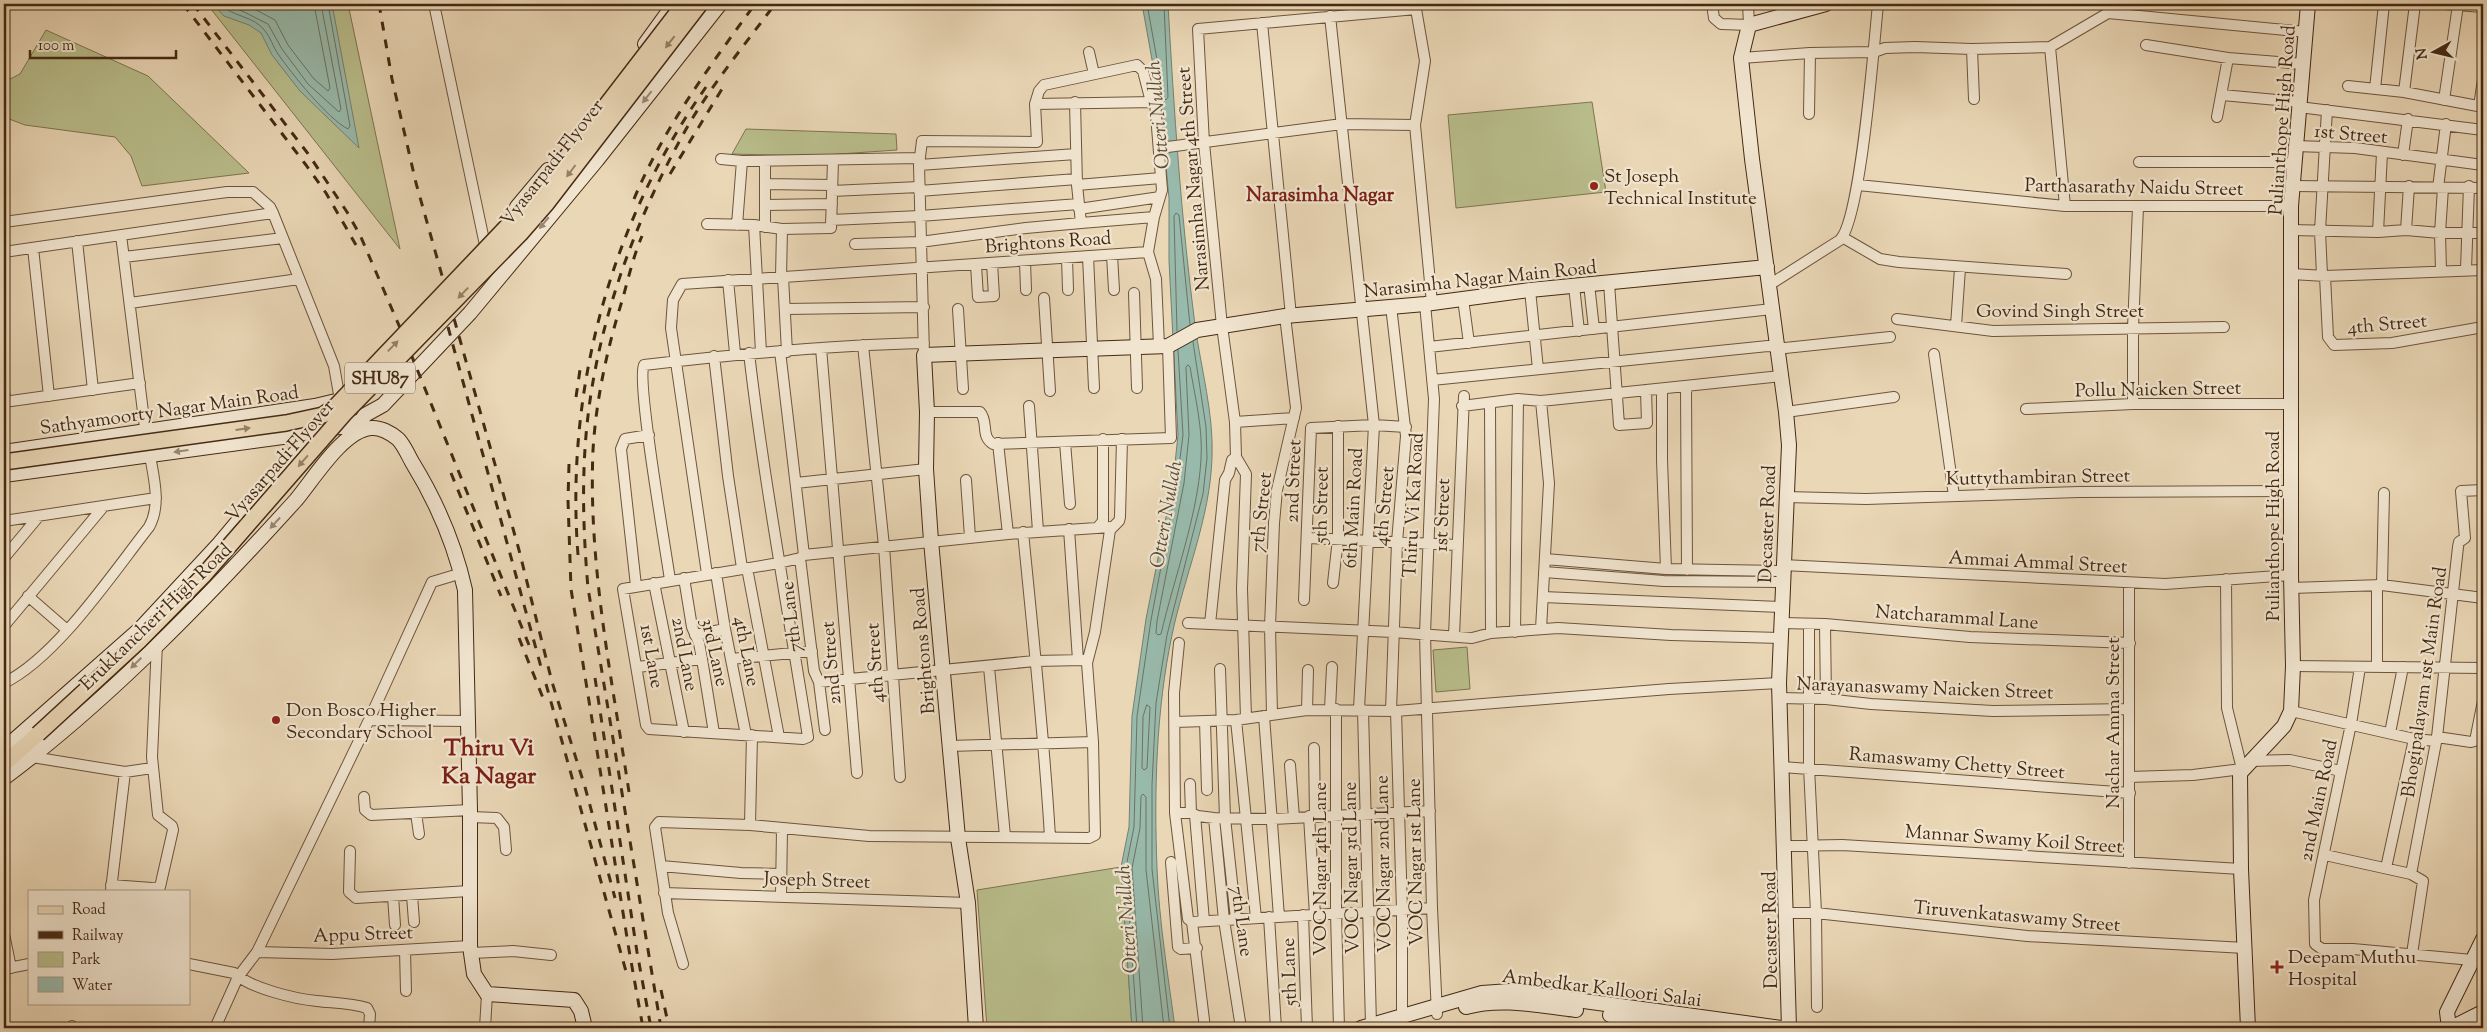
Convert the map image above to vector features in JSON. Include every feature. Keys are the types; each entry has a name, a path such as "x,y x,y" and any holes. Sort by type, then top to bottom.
{"main road":[{"name":"Vyasarpadi Flyover","path":"7,455 286,423 322,415 336,406 538,194 684,4"},
{"name":"Vyasarpadi Flyover","path":"4,764 139,641 203,576 344,414 520,234 547,202 700,4"}],"street":[{"path":"434,4 484,245 483,261 497,280"},
{"path":"484,245 572,142 674,4"},
{"path":"7,455 10,474 150,456 363,422 383,405 470,313 626,123 720,4"},
{"path":"1712,4 1714,18 1721,24 1749,25 1821,5"},
{"path":"1748,4 1749,25"},
{"path":"1769,285 1842,237 1858,185 1878,4"},
{"name":"Pulianthope High Road","path":"2246,765 2284,726 2291,711 2293,666 2290,491 2291,206 2308,4"},
{"path":"2375,89 2384,4"},
{"path":"2404,92 2415,4"},
{"path":"2445,4 2483,8"},
{"path":"2444,100 2458,5"},
{"name":"Thiru Vi Ka Road","path":"1330,16 1416,9 1425,61 1415,125 1434,399 1424,634 1427,709"},
{"path":"1741,58 1810,53 1874,52 1885,48 1972,49 2050,46 2108,13 2306,32"},
{"path":"1262,23 1330,16"},
{"name":"6th Main Road","path":"1330,16 1374,425 1363,632 1361,709"},
{"name":"Narasimha Nagar 4th Street","path":"1222,326 1204,143 1198,28 1262,23"},
{"name":"7th Street","path":"1262,23 1274,131 1296,408 1276,490 1270,627 1268,715 1273,819 1276,1028"},
{"name":"Decaster Road","path":"1749,25 1741,58 1786,412 1788,445 1779,683 1786,846 1789,1028"},
{"path":"2146,45 2228,58 2303,64"},
{"path":"2050,46 2066,206"},
{"path":"1972,49 1974,99"},
{"path":"1089,52 1094,74"},
{"path":"1809,114 1810,53"},
{"path":"2217,118 2228,58"},
{"path":"919,161 922,141 1037,142 1035,104 1039,90 1044,84 1137,65 1143,71 1151,102"},
{"path":"2348,86 2404,92 2481,106 2483,80"},
{"path":"2222,95 2483,130"},
{"path":"1075,102 1077,182 1081,223"},
{"path":"927,412 980,412 983,417 986,438 993,444 1171,438 1164,346 1156,279 1148,252 1154,217 1162,190 1161,148 1155,102 1035,104"},
{"path":"600,104 626,123"},
{"path":"2324,276 2320,230 2327,110"},
{"name":"1st Street","path":"2404,155 2408,119"},
{"path":"1161,148 1274,131 1342,124 1415,125"},
{"path":"2441,270 2441,188 2446,124"},
{"name":"1st Street","path":"2295,146 2355,148 2483,165"},
{"path":"2378,232 2382,153"},
{"path":"721,159 742,161 919,161 1076,154"},
{"path":"707,224 754,225 782,229 831,228 832,160"},
{"path":"737,225 742,161"},
{"path":"765,161 765,227"},
{"name":"Brightons Road","path":"919,161 920,242 927,412 926,470 949,746 958,838 968,903 976,1028"},
{"path":"2139,162 2280,162 2294,165"},
{"path":"766,184 832,188 919,189 1161,178"},
{"name":"Parthasarathy Naidu Street","path":"1858,185 2066,206 2291,206"},
{"path":"2293,186 2409,186 2441,188 2469,186 2483,188"},
{"path":"2406,230 2409,186"},
{"path":"2466,269 2469,232 2469,186"},
{"path":"4,222 227,192 253,192 270,207 334,366 340,400 363,422 381,429 398,440 431,494 462,573 466,590 471,949 474,974 487,994 485,1028"},
{"path":"831,220 1079,206 1160,197"},
{"path":"766,205 832,204"},
{"path":"2133,404 2133,328 2138,207"},
{"path":"4,252 273,214"},
{"path":"855,244 920,242 1026,228 1154,217"},
{"path":"754,225 760,352"},
{"name":"7th Lane","path":"782,229 782,277 785,309 784,351 814,671 819,682 825,730"},
{"path":"2292,230 2378,232 2406,230 2440,233 2483,233"},
{"path":"4,683 18,676 37,661 67,630 149,527 156,510 156,498 121,235"},
{"path":"1842,237 1880,259 1960,268 2066,274"},
{"path":"124,258 283,238"},
{"path":"77,241 93,390"},
{"path":"33,248 49,396"},
{"name":"Brightons Road","path":"921,269 1148,252"},
{"path":"1112,254 1114,290"},
{"path":"1088,256 1094,388"},
{"path":"1068,258 1068,290"},
{"path":"1025,261 1026,290"},
{"path":"976,265 978,297 994,296 992,263"},
{"name":"Narasimha Nagar Main Road","path":"1164,346 1197,330 1288,316 1767,267"},
{"path":"1956,326 1960,268"},
{"path":"735,354 728,280 921,269"},
{"path":"2292,274 2324,276 2466,269 2483,270"},
{"name":"4th Street","path":"2324,276 2328,337 2334,345 2392,343 2483,327"},
{"path":"130,303 299,278"},
{"name":"4th Lane","path":"728,280 682,284 673,300 671,312 676,361 712,574 749,735 750,825"},
{"path":"1609,283 1619,425 1645,424 1647,420 1646,390"},
{"path":"1589,284 1594,329"},
{"path":"1574,286 1579,331"},
{"path":"1530,290 1538,370"},
{"path":"1134,293 1138,388"},
{"path":"1044,298 1050,391"},
{"path":"1466,299 1472,343"},
{"name":"4th Street","path":"1391,306 1406,427 1397,542 1393,632 1394,711"},
{"path":"785,309 924,307"},
{"path":"958,309 963,389"},
{"path":"1429,347 1772,310"},
{"name":"Govind Singh Street","path":"1897,319 1993,331 2224,327"},
{"path":"1222,326 1235,422 1236,457 1245,471 1246,480 1241,719 1246,819 1256,918"},
{"path":"1432,380 1777,346 1785,348 1890,337"},
{"path":"670,580 649,435 642,371 644,365 714,356 862,344 961,353 1164,346"},
{"name":"4th Street","path":"862,344 884,546 900,777"},
{"name":"2nd Street","path":"821,348 857,773"},
{"path":"684,732 803,739 808,737 761,458 749,353"},
{"path":"1934,354 1954,496"},
{"path":"714,356 728,476 744,568 780,737"},
{"path":"1491,633 1490,404 1518,400 1541,401 1781,376"},
{"path":"4,389 4,402 140,383"},
{"path":"1686,387 1687,570"},
{"path":"1662,389 1662,460 1666,569"},
{"path":"1786,412 1894,397"},
{"name":"Sathyamoorty Nagar Main Road","path":"7,455 313,407 340,400"},
{"path":"1515,632 1518,400"},
{"name":"1st Street","path":"1454,636 1463,401 1490,404"},
{"path":"1540,629 1549,483 1541,401"},
{"name":"Pollu Naicken Street","path":"2026,409 2133,404 2290,404"},
{"path":"1029,406 1038,531"},
{"path":"4,749 140,629 219,544 313,431 313,407"},
{"path":"1235,422 1294,418"},
{"name":"Erukkancheri High Road","path":"4,778 109,690 157,643 244,556 363,422"},
{"name":"2nd Street","path":"1304,600 1311,428 1374,425 1406,427"},
{"name":"5th Street","path":"1333,583 1338,539 1338,426"},
{"path":"313,431 340,446"},
{"path":"649,435 625,440 621,449 636,586 779,563 802,556 838,550 1023,532 1098,527 1110,528 1117,524 1120,517 1122,439"},
{"path":"1098,527 1103,521 1103,439"},
{"path":"1065,442 1070,504"},
{"path":"998,443 1008,534"},
{"path":"1210,624 1225,480 1232,460 1236,457"},
{"path":"796,483 926,470"},
{"path":"966,480 970,537"},
{"name":"Bhogipalayam 1st Main Road","path":"2411,874 2436,739 2458,547 2465,535 2461,491 2483,490"},
{"name":"Kuttythambiran Street","path":"1786,497 1866,499 2079,492 2290,491"},
{"path":"2378,667 2384,493"},
{"path":"4,521 156,498"},
{"path":"4,626 104,506"},
{"path":"4,558 39,516"},
{"path":"1082,661 1095,632 1110,528"},
{"path":"683,964 664,893 655,827 659,822 750,825 869,836 958,838 1005,836 1092,837 1096,832 1093,742 1082,661 1069,529"},
{"path":"1023,532 1045,745 1050,838"},
{"path":"1308,538 1458,545"},
{"path":"1545,559 1666,569 1783,573"},
{"path":"1544,572 1664,581 1783,573"},
{"path":"215,1028 238,977 257,952 369,720 432,582 462,573"},
{"name":"Ammai Ammal Street","path":"1783,573 2165,584 2226,579 2291,581 2380,585 2483,598"},
{"name":"3rd Lane","path":"684,578 702,660 714,733"},
{"path":"2226,579 2228,708 2246,765 2239,787 2248,1028"},
{"name":"2nd Lane","path":"654,583 684,732"},
{"name":"Nachar Amma Street","path":"2129,863 2130,583"},
{"name":"1st Lane","path":"636,586 623,589 638,667 646,725 649,729 684,732"},
{"path":"28,596 67,630"},
{"path":"1543,597 1782,607"},
{"path":"1188,623 1393,632 1472,638 1491,633 1540,629 1781,638"},
{"name":"Natcharammal Lane","path":"1782,623 1825,624 1970,637 2130,643"},
{"path":"1808,624 1809,767 1816,913 1817,1007"},
{"path":"1825,624 1826,699"},
{"path":"695,635 725,629"},
{"path":"125,772 111,888 160,887 172,826 161,820 158,815 152,768 157,643"},
{"path":"1179,643 1174,693 1175,813 1187,917 1192,922 1197,948 1205,1028"},
{"path":"731,659 812,651"},
{"path":"638,667 702,660"},
{"path":"819,682 1035,662 1082,661"},
{"path":"2293,666 2483,668 2483,662"},
{"path":"989,667 1005,836"},
{"name":"VOC Nagar 4th Lane","path":"1332,667 1337,815 1336,913 1339,1028"},
{"name":"2nd Main Road","path":"2360,667 2351,724 2314,900 2314,941 2318,948 2322,949 2353,948 2412,954"},
{"path":"2390,733 2403,667"},
{"path":"1220,669 1225,818 1236,919"},
{"path":"1307,710 1308,670"},
{"path":"1175,722 1241,719 1307,710 1361,709 1394,711 1669,689 1779,683"},
{"name":"Narayanaswamy Naicken Street","path":"1780,698 1826,699 1871,704 1993,711 2129,709"},
{"path":"2291,711 2414,738 2471,742 2475,741 2483,701"},
{"name":"VOC Nagar 3rd Lane","path":"1361,709 1367,813 1369,911 1366,1027"},
{"name":"VOC Nagar 1st Lane","path":"1427,709 1436,1011"},
{"name":"VOC Nagar 2nd Lane","path":"1394,711 1402,909 1402,1016"},
{"path":"369,720 467,721"},
{"path":"1205,721 1207,790"},
{"path":"2386,868 2414,738"},
{"path":"949,746 1045,745 1093,742"},
{"path":"1314,748 1312,816 1315,915"},
{"path":"32,756 125,772 152,768"},
{"path":"2129,777 2193,775 2246,765 2290,760 2341,771"},
{"path":"1290,765 1294,818"},
{"name":"Ramaswamy Chetty Street","path":"1782,767 1809,767 2130,793"},
{"path":"1190,784 1204,921"},
{"path":"364,797 365,810 371,815 416,813 470,814 497,818 504,827 506,850"},
{"path":"1175,813 1214,818 1273,819 1430,811"},
{"path":"416,813 418,834"},
{"name":"7th Lane","path":"1214,818 1224,920 1241,1028"},
{"path":"781,895 782,829"},
{"name":"Mannar Swamy Koil Street","path":"1786,846 1813,844 2241,869"},
{"path":"350,851 350,892 356,898 469,891"},
{"path":"2324,855 2411,874 2424,880 2412,954 2472,960"},
{"path":"1171,862 1178,946 1181,950 1197,948"},
{"path":"661,866 741,873 780,874"},
{"name":"Joseph Street","path":"664,893 781,895 968,903"},
{"path":"412,895 414,922"},
{"path":"393,896 395,925"},
{"path":"1192,922 1432,908"},
{"name":"Tiruvenkataswamy Street","path":"1787,913 1816,913 2027,936 2245,948"},
{"name":"5th Lane","path":"1303,915 1307,1028"},
{"path":"4,934 7,968 28,964"},
{"path":"2483,939 2447,1012 2450,1028 2470,1023 2483,1012"},
{"name":"Appu Street","path":"257,952 332,954 471,949 551,955"},
{"path":"405,950 406,991"},
{"path":"190,964 234,973 238,977 269,990 314,1001 367,1008 370,1014 369,1028"},
{"name":"Ambedkar Kalloori Salai","path":"1390,1028 1482,993 1510,992 1782,1028"},
{"path":"487,994 574,1000 581,1011 585,1028"},
{"name":"Ambedkar Kalloori Salai","path":"1366,1027 1402,1016 1481,1003 1509,1002 1703,1028"}],"green space":[{"path":"207,4 348,4 400,249"},
{"path":"46,30 148,76 249,173 142,186 131,156 115,137 25,125 4,117 4,82 20,74"},
{"path":"1592,102 1606,192 1456,208 1448,115"},
{"path":"746,129 896,134 897,150 810,156 732,154"},
{"path":"1467,647 1470,689 1436,692 1433,650"},
{"path":"1121,867 1132,1028 987,1028 977,890"}],"water":[{"path":"213,4 332,4 359,148 300,91 272,55 261,33 249,25 224,16"},
{"name":"Otteri Nullah","path":"1142,4 1168,4 1175,124 1186,245 1195,325 1209,408 1212,441 1207,503 1172,635 1162,693 1157,751 1156,839 1158,888 1175,1028 1132,1028 1121,867 1129,827 1132,716 1146,619 1173,482 1178,435 1169,261 1169,198 1160,104"}],"railway":[{"path":"183,4 306,165 326,193 356,245"},
{"path":"193,4 309,155 360,235 404,337 529,645"},
{"path":"379,4 392,79 416,183 519,550 552,682 585,787 615,898"},
{"path":"634,199 646,172 674,122 705,74 755,4"},
{"path":"661,1028 588,588 584,484 589,406 606,322 633,240 650,200 669,161 699,108 730,63 775,4"},
{"path":"578,555 576,493 579,431 588,370 602,309 620,251 644,194 673,139 706,87"},
{"path":"670,174 722,89"},
{"path":"629,792 598,579 592,493 593,450 597,412 607,356 631,268 642,236"},
{"path":"448,327 541,667"},
{"path":"576,397 581,363"},
{"path":"569,464 568,500 571,589 643,1028"},
{"path":"451,473 501,596"},
{"path":"519,638 543,698"},
{"path":"595,678 637,952 651,1028"},
{"path":"546,684 627,975"},
{"path":"661,990 669,1028"}],"place":[{"name":"St Joseph Technical Institute","path":"1594,186"},
{"name":"Don Bosco Higher Secondary School","path":"276,720"},
{"name":"Deepam Muthu Hospital","path":"2277,967"}],"district":[{"name":"Narasimha Nagar","path":"1320,194"},
{"name":"Thiru Vi Ka Nagar","path":"489,761"}]}
